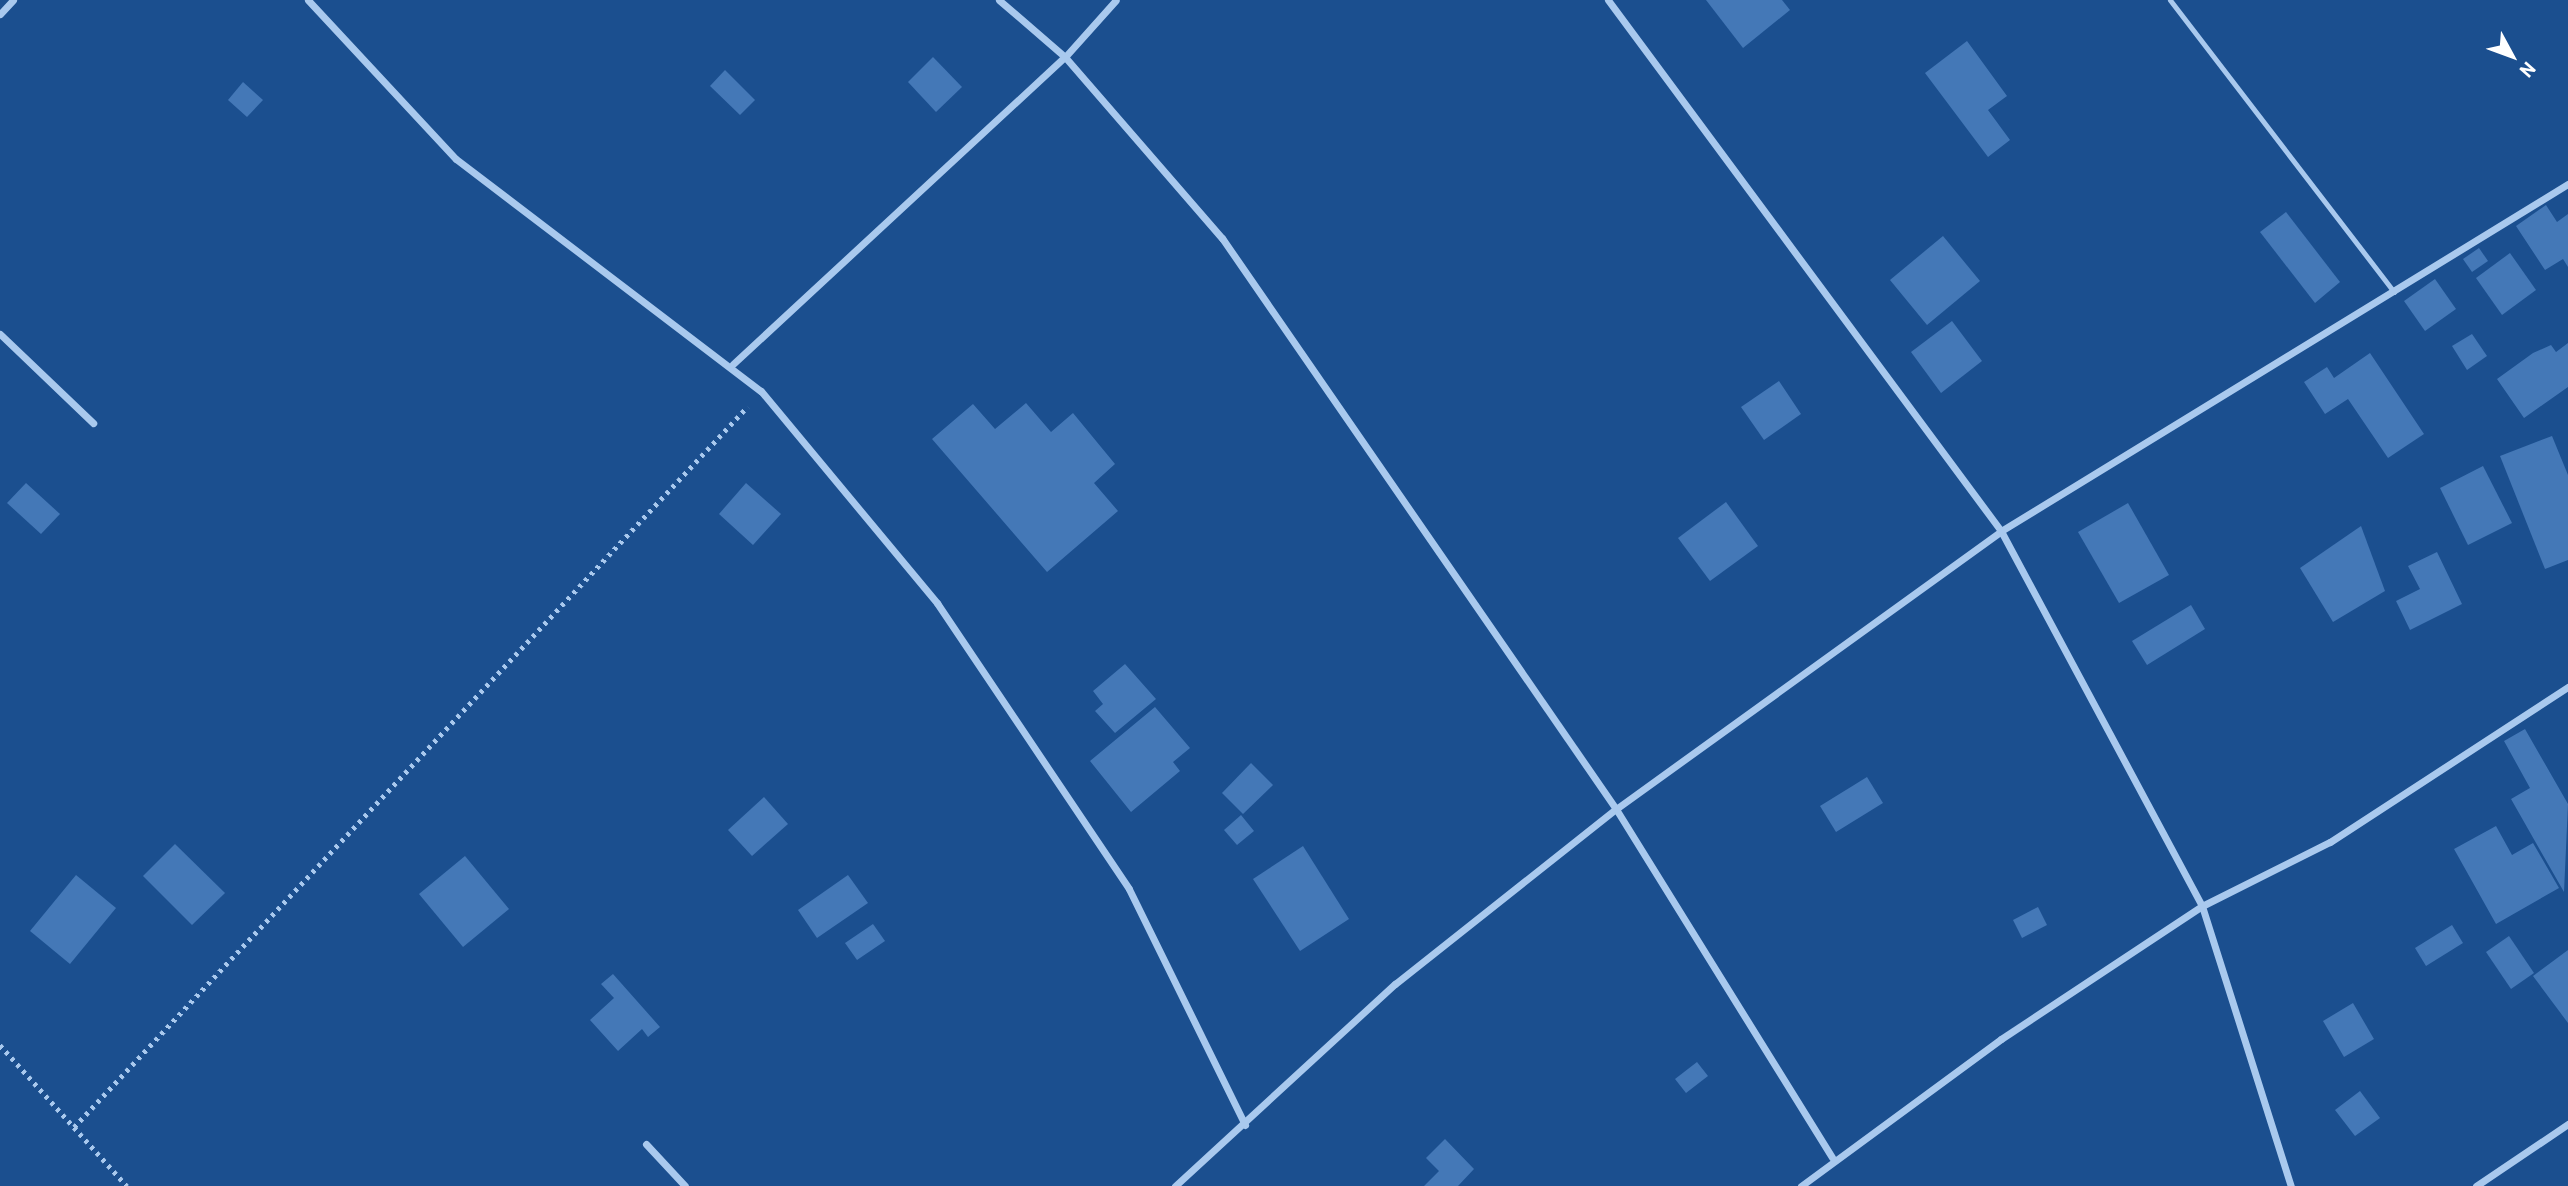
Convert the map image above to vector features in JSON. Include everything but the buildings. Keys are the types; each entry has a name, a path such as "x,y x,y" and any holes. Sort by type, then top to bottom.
{"street":[{"path":"0,14 13,0"},
{"path":"308,0 456,159 733,364 761,391 937,603 1129,889 1245,1125"},
{"path":"999,0 1065,57 1222,238 1616,809 1832,1158"},
{"path":"733,364 1065,57 1116,0"},
{"path":"1608,0 2001,531 2202,906 2291,1186"},
{"path":"1175,1186 1245,1125 1395,984 1616,809 2001,531 2395,293 2568,184"},
{"path":"0,334 93,423"},
{"path":"1801,1186 1832,1158 2202,906 2330,842 2568,687"},
{"path":"2476,1186 2568,1124"},
{"path":"646,1144 685,1186"}],"lane":[{"path":"2170,0 2395,293"}],"path":[{"path":"74,1127 761,391"},
{"path":"0,1045 127,1186"}]}
